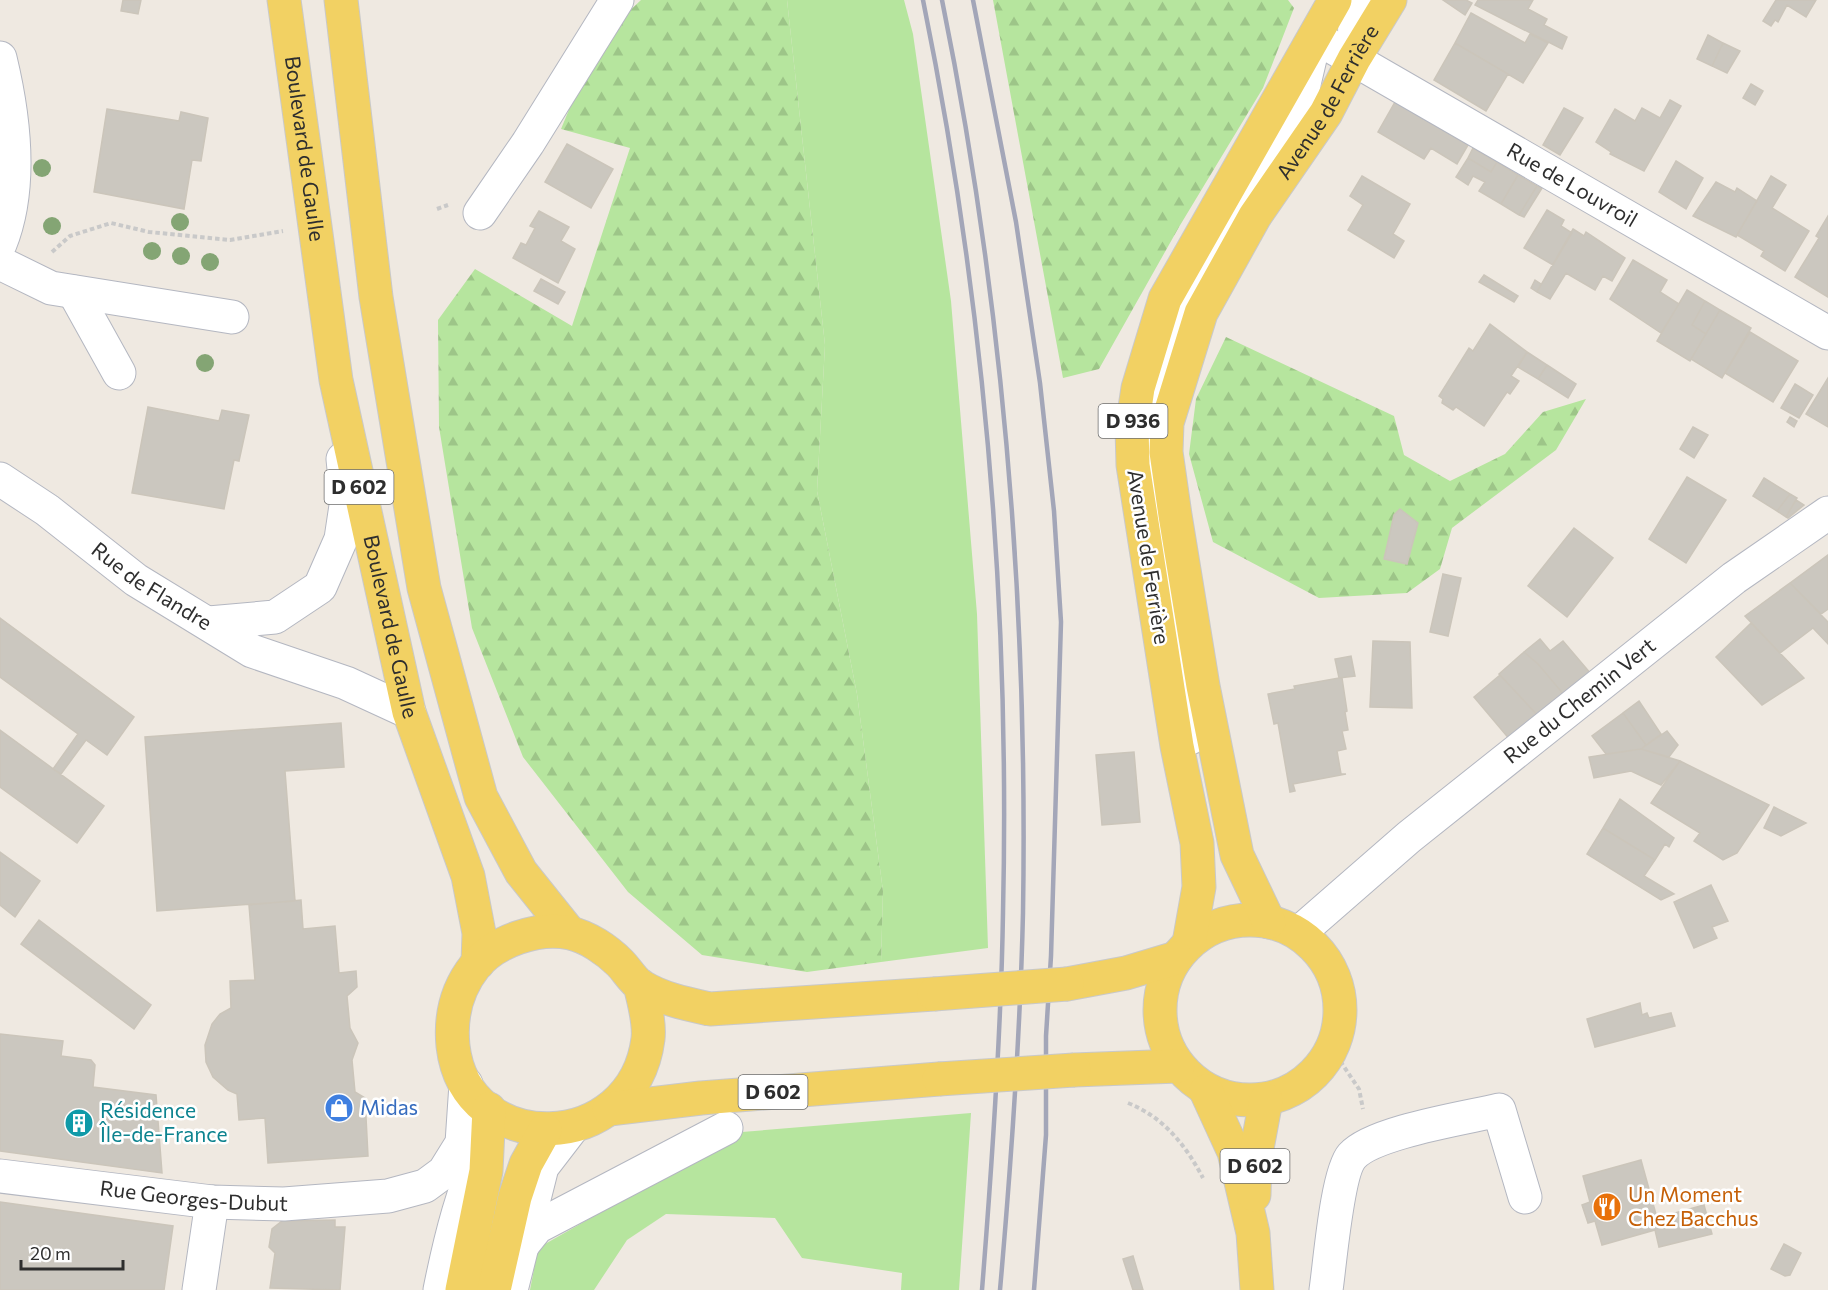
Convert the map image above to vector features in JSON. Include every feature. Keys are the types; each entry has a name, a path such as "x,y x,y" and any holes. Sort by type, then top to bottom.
{"main road":[{"name":"Boulevard de Gaulle","path":"284,0 336,380 409,712 468,876 479,933 478,963"},
{"name":"Boulevard de Gaulle","path":"341,0 349,52 376,297 424,588 481,797 521,872 570,932"},
{"name":"Avenue de Ferrière","path":"1182,950 1199,887 1197,843 1177,746 1133,465 1132,428 1136,398 1165,299 1335,0"},
{"name":"Avenue de Ferrière","path":"1269,922 1237,855 1203,686 1174,515 1166,452 1167,423 1201,313 1255,216 1326,113 1354,59 1390,0"},
{"path":"462,1290 486,1171 488,1121 466,1084 454,1056 451,1027 457,997 466,978 492,950 518,937 548,932 570,932 594,942 618,961 640,986 680,1003 710,1009 1067,984 1126,973 1182,950 1213,927 1241,920 1269,922 1300,932 1328,965 1338,992 1340,1021 1332,1049 1315,1073 1293,1090 1266,1100 1242,1101 1206,1091 1178,1066 1164,1040 1159,1012 1163,984 1182,950"},
{"path":"494,1290 515,1197 526,1164 559,1129 609,1109 624,1096 640,1069 648,1038 640,986"},
{"name":"D 602","path":"609,1109 701,1098 939,1079 1178,1066"},
{"name":"D 602","path":"1206,1091 1234,1152 1253,1233"},
{"name":"D 602","path":"1257,1290 1253,1233 1255,1159 1266,1100"},
{"path":"488,1121 559,1129"}],"street":[{"path":"349,52 356,0"},
{"path":"480,213 528,143 617,0"},
{"path":"1354,59 1355,12 1362,0"},
{"name":"Rue de Louvroil","path":"1315,37 1828,333"},
{"path":"0,58 12,127 14,175 1,248 51,288 232,317"},
{"path":"74,292 118,373"},
{"name":"Rue de Flandre","path":"0,479 47,510 136,580 209,623 275,616 320,588 341,539 347,499 336,380"},
{"name":"Rue du Chemin Vert","path":"1300,932 1409,837 1725,585 1828,513"},
{"path":"209,623 252,651 346,683 409,712"},
{"name":"Rue Georges-Dubut","path":"0,1176 212,1202 284,1204 388,1196 425,1186 444,1172 462,1143 466,1084"},
{"path":"1326,1290 1341,1189 1350,1158 1364,1145 1395,1135 1499,1110 1525,1197"},
{"path":"440,1290 456,1215 488,1121"},
{"path":"521,1247 537,1227 726,1128"},
{"path":"511,1290 542,1167 559,1129"},
{"path":"199,1290 212,1202"}],"path":[{"path":"1,248 52,252 70,236 111,223 149,232 230,240 287,231"},
{"path":"1121,1100 1147,1111 1169,1129 1190,1154 1206,1184"}],"green space":[{"path":"641,0 787,0 825,345 817,491 857,694 883,891 881,962 807,972 702,955 628,892 523,757 472,628 439,427 438,320 475,269 572,326 630,148 561,129 597,42"},
{"path":"787,0 904,0 913,34 951,301 977,614 988,948 881,962 883,891 857,694 817,491 825,345"},
{"path":"993,0 1288,0 1294,8 1263,88 1179,227 1099,369 1063,378"},
{"path":"1226,337 1394,416 1404,455 1450,481 1505,454 1543,412 1586,399 1556,450 1452,528 1440,569 1407,593 1319,598 1213,542 1189,454 1196,399"},
{"path":"971,1113 959,1290 901,1290 902,1273 802,1258 775,1218 666,1214 627,1240 594,1290 530,1290 538,1248 742,1132"}],"building":[{"path":"123,0 141,0 138,14 121,11"},
{"path":"1443,0 1466,0 1472,3 1465,15"},
{"path":"1478,0 1533,0 1528,9 1547,19 1544,25 1567,37 1562,49 1475,5"},
{"path":"1776,0 1816,0 1806,17 1787,5 1778,22 1775,20 1771,26 1763,21"},
{"path":"1471,13 1525,43 1530,34 1548,43 1523,83 1455,43"},
{"path":"1708,35 1723,43 1712,66 1697,59"},
{"path":"1455,43 1508,74 1486,111 1434,80"},
{"path":"1723,43 1740,51 1727,73 1712,66"},
{"path":"1751,84 1763,91 1755,105 1743,98"},
{"path":"1670,100 1681,106 1644,171 1610,154 1611,152 1596,142 1615,109 1635,121 1642,108 1660,118"},
{"path":"1395,102 1468,145 1457,164 1431,148 1424,159 1378,132"},
{"path":"1564,108 1583,118 1560,155 1543,145"},
{"path":"107,109 179,121 181,112 208,118 201,161 192,160 184,209 94,192"},
{"path":"567,144 613,169 591,208 545,182"},
{"path":"1473,148 1497,162 1491,172 1468,158"},
{"path":"1468,158 1491,172 1497,162 1518,175 1501,204 1479,191 1485,182 1473,176 1468,185 1456,177"},
{"path":"1676,161 1703,178 1686,209 1659,192"},
{"path":"1518,175 1537,186 1519,215 1501,204"},
{"path":"1362,176 1410,204 1393,234 1404,241 1394,258 1348,230 1363,205 1350,196"},
{"path":"1771,176 1786,185 1772,208 1809,231 1785,271 1761,256 1764,251 1737,235"},
{"path":"1716,182 1735,192 1737,188 1757,201 1736,237 1693,216"},
{"path":"1537,186 1542,188 1524,217 1519,215"},
{"path":"1547,210 1564,220 1561,226 1572,233 1553,265 1524,248"},
{"path":"539,211 569,227 561,241 575,249 558,283 513,258 521,243 526,245 535,228 530,226"},
{"path":"1828,216 1828,297 1795,277 1819,238 1816,236"},
{"path":"1573,229 1584,236 1586,232 1625,258 1612,281 1603,276 1595,290 1566,273 1550,299 1537,292"},
{"path":"1633,260 1667,280 1660,292 1679,304 1661,333 1610,299"},
{"path":"1484,275 1518,296 1514,302 1479,282"},
{"path":"541,279 565,292 558,304 534,291"},
{"path":"1535,280 1541,284 1537,292 1531,288"},
{"path":"1687,290 1705,301 1692,325 1706,334 1690,361 1657,341"},
{"path":"1705,301 1720,310 1706,334 1692,325"},
{"path":"1720,310 1751,328 1722,378 1691,359"},
{"path":"1490,324 1527,352 1511,376 1519,381 1510,394 1507,392 1484,426 1456,407 1453,410 1442,403 1443,399 1439,396 1469,348 1473,351"},
{"path":"1750,332 1798,361 1773,402 1725,373"},
{"path":"1527,352 1547,365 1538,379 1518,367"},
{"path":"1547,365 1576,384 1568,398 1538,379"},
{"path":"1828,378 1828,427 1806,414"},
{"path":"1795,384 1813,395 1799,418 1781,408"},
{"path":"148,407 219,421 222,410 249,415 239,461 234,460 224,509 132,493"},
{"path":"1790,417 1797,421 1794,427 1787,422"},
{"path":"1693,427 1708,435 1694,458 1680,449"},
{"path":"1687,477 1726,500 1686,563 1649,539"},
{"path":"1764,478 1790,494 1777,511 1753,496"},
{"path":"1790,494 1797,498 1786,517 1777,511"},
{"path":"1796,500 1804,505 1788,518 1786,517"},
{"path":"1400,509 1418,523 1407,564 1384,559 1394,515"},
{"path":"1574,528 1613,558 1567,617 1528,586"},
{"path":"1828,555 1828,609 1821,614 1790,583"},
{"path":"1443,574 1461,578 1448,636 1430,632"},
{"path":"1790,583 1828,622 1828,644 1813,628 1780,653 1745,616"},
{"path":"0,618 134,717 107,755 86,740 61,774 53,769 78,734 0,677"},
{"path":"1751,623 1804,678 1762,705 1716,657"},
{"path":"1540,639 1550,651 1563,641 1591,674 1565,696 1538,664 1524,652"},
{"path":"1373,641 1410,642 1412,708 1370,707"},
{"path":"1524,652 1538,664 1565,696 1540,718 1499,674"},
{"path":"1351,656 1355,676 1339,678 1335,659"},
{"path":"1500,675 1540,718 1511,741 1474,697"},
{"path":"1342,678 1348,730 1342,731 1346,749 1337,751 1341,774 1346,774 1293,784 1295,791 1290,792 1278,723 1274,724 1268,694 1295,689 1294,686"},
{"path":"1639,701 1661,734 1646,745 1623,713"},
{"path":"1623,713 1646,745 1641,749 1606,754 1592,736"},
{"path":"341,723 344,767 285,771 295,901 157,911 145,737"},
{"path":"0,730 104,806 77,843 0,787"},
{"path":"1667,731 1678,745 1669,757 1641,749"},
{"path":"1641,749 1680,761 1661,785 1631,771 1594,778 1589,757"},
{"path":"1134,752 1140,822 1102,825 1096,755"},
{"path":"1680,761 1769,805 1737,853 1723,860 1694,841 1700,833 1651,803"},
{"path":"1620,799 1674,838 1669,847 1665,844 1655,860 1603,828"},
{"path":"1774,807 1806,823 1781,836 1764,828"},
{"path":"1603,828 1655,860 1644,876 1674,894 1661,900 1587,854"},
{"path":"0,852 40,881 15,917 0,905"},
{"path":"1711,885 1728,921 1712,927 1717,938 1694,948 1674,902"},
{"path":"301,900 303,929 335,926 339,973 356,971 357,987 347,996 350,1028 358,1043 352,1060 355,1092 365,1098 368,1156 268,1163 265,1118 239,1120 237,1094 228,1090 213,1077 206,1062 205,1045 212,1024 220,1014 231,1008 230,981 255,980 249,905"},
{"path":"39,920 151,1005 134,1029 21,944"},
{"path":"1640,1003 1642,1015 1647,1013 1649,1018 1671,1013 1675,1026 1595,1047 1587,1019"},
{"name":"Résidence Île-de-France","path":"0,1034 63,1041 61,1056 91,1060 95,1065 93,1087 156,1095 162,1173 0,1151"},
{"path":"1641,1160 1657,1218 1704,1205 1712,1234 1659,1247 1655,1230 1602,1245 1595,1221 1588,1223 1582,1205 1590,1202 1583,1176"},
{"path":"0,1202 173,1226 164,1290 0,1290"},
{"path":"335,1220 335,1227 345,1227 340,1290 270,1288 275,1253 269,1247 272,1229 282,1221"},
{"path":"1784,1244 1801,1253 1790,1275 1785,1276 1771,1269"},
{"path":"1133,1256 1143,1290 1133,1290 1123,1259"}],"railway":[{"path":"923,0 962,226 977,340 989,454 997,569 1004,798 1003,913 996,1102 982,1290"},
{"path":"942,0 981,226 996,340 1016,569 1023,798 1022,960 1000,1290"},
{"path":"973,0 1016,222 1040,383 1054,511 1061,622 1051,956 1046,1036 1046,1135 1034,1290"}],"place":[{"name":"Midas","path":"339,1108"},
{"name":"Résidence Île-de-France","path":"79,1123"},
{"name":"Un Moment Chez Bacchus","path":"1607,1207"}]}
